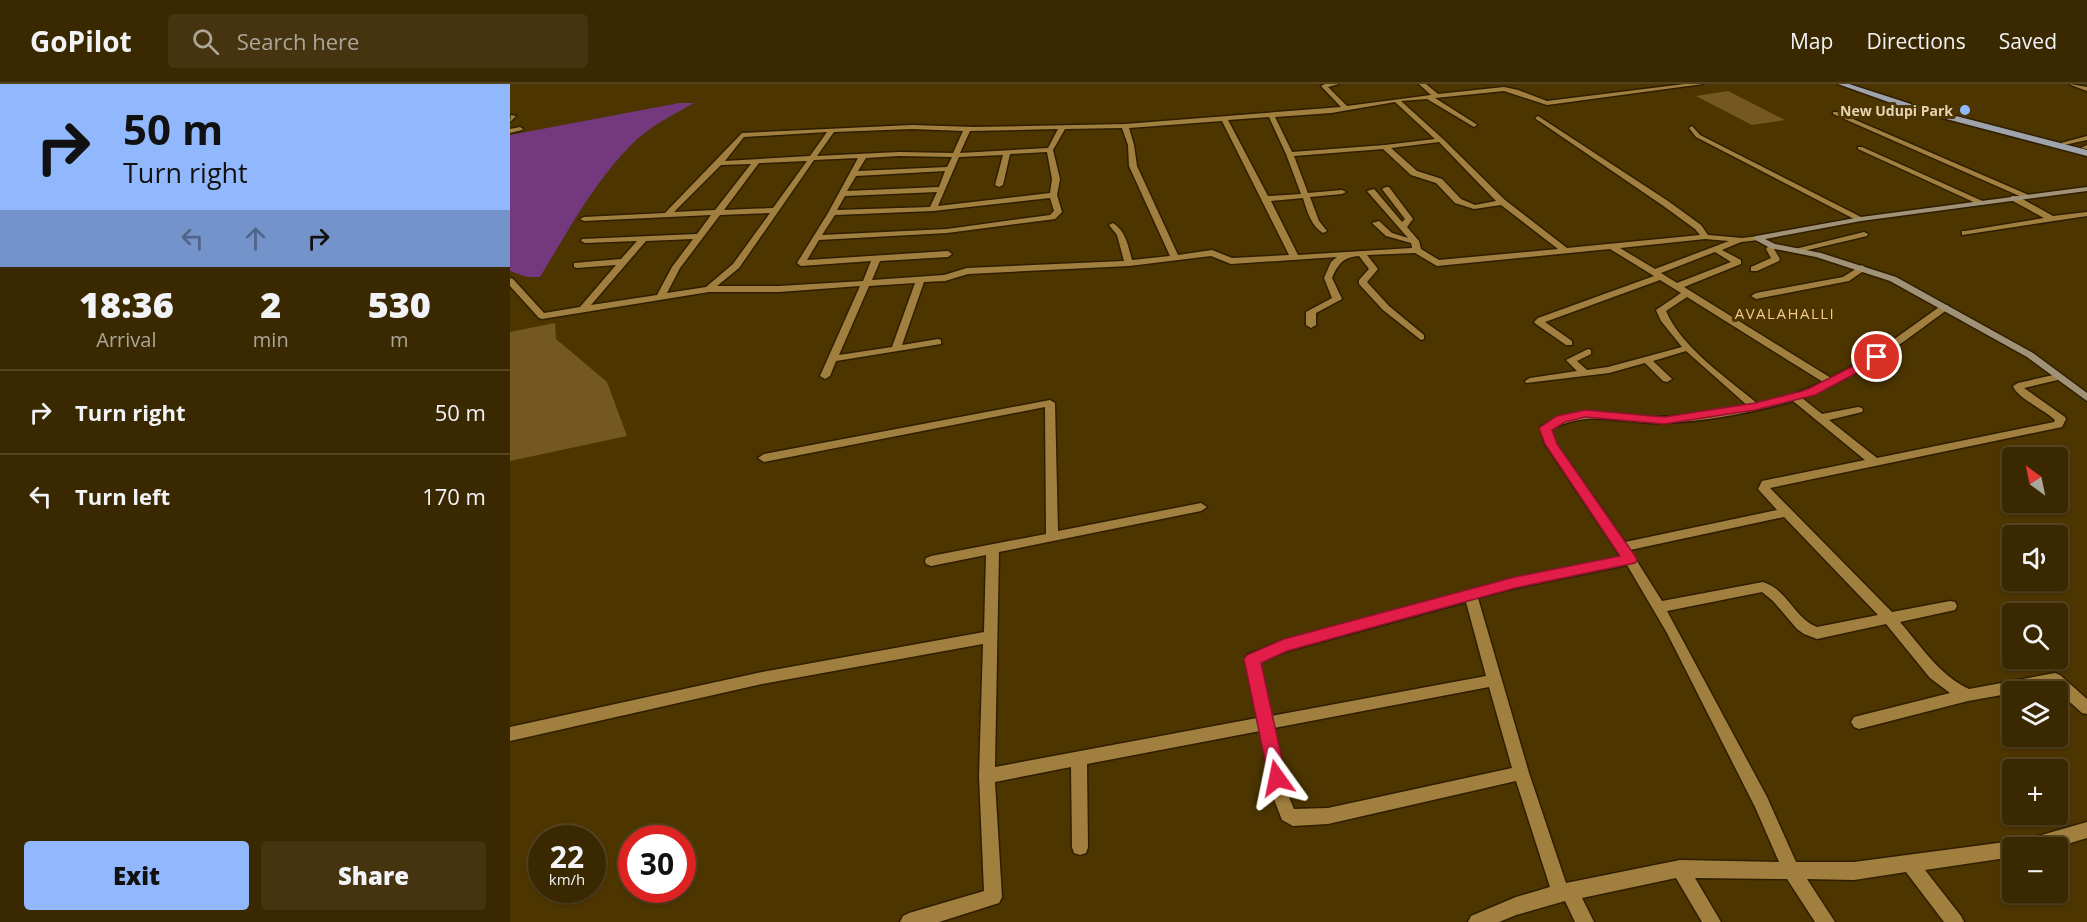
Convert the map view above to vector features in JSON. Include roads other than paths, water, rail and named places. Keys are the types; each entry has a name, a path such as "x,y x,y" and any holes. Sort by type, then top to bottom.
{"main road":[{"path":"1842,84 1911,107 2086,147"},
{"path":"1855,84 1934,110 2086,147"}],"street":[{"path":"1336,84 1324,86 1346,109"},
{"path":"1422,84 1437,96"},
{"path":"666,216 719,163 742,135 912,127 967,129 1125,126 1346,109 1396,100 1512,89 1530,100 1547,103 1700,84"},
{"path":"2073,84 2087,89"},
{"path":"1429,97 1474,125"},
{"path":"1396,100 1441,140 1502,201 1565,249"},
{"path":"1835,113 2027,196"},
{"path":"1271,116 1290,153 1315,221 1323,231"},
{"path":"1538,118 1665,203 1698,227 1705,237"},
{"path":"1224,119 1295,258"},
{"path":"1125,126 1131,145 1133,166 1175,258"},
{"path":"816,238 947,231 1052,218 1058,212 1053,195 1056,179 1050,150 1062,128"},
{"path":"1692,128 1698,136 1861,219"},
{"path":"510,131 520,129"},
{"path":"933,208 967,129"},
{"path":"709,289 736,266 832,130"},
{"path":"1290,153 1385,147 1441,140"},
{"path":"1385,147 1414,173 1439,181 1458,201 1474,207 1502,201"},
{"path":"1860,148 1983,203"},
{"path":"719,163 918,153 956,155 1050,150"},
{"path":"999,185 1007,152"},
{"path":"863,156 801,263 948,254"},
{"path":"660,297 676,267 698,236 757,161"},
{"path":"852,174 950,169"},
{"path":"842,194 942,189"},
{"path":"1386,189 1409,219 1403,226"},
{"path":"1371,191 1403,226 1416,245 1437,264 1565,249 1705,237 1742,240 1861,219 2087,189"},
{"path":"1266,199 1342,192"},
{"path":"832,213 933,208 1053,195"},
{"path":"2014,198 2052,219"},
{"path":"584,219 775,210"},
{"path":"1965,233 2087,214"},
{"path":"1376,223 1381,230 1395,239 1416,245"},
{"path":"1113,225 1121,235 1129,263"},
{"path":"1795,250 1864,234"},
{"path":"585,241 698,236"},
{"path":"583,309 643,238"},
{"path":"1756,238 1773,246 1862,268 1893,279 2030,355 2087,398"},
{"path":"1569,343 1539,322 1742,240"},
{"path":"510,281 542,316 709,289 779,289 866,284 945,278 967,271 1129,263 1212,253 1232,261 1295,258 1361,253 1416,245"},
{"path":"1610,245 1832,383"},
{"path":"1754,269 1776,259 1770,249 1773,246"},
{"path":"1678,286 1738,262 1716,250"},
{"path":"1361,253 1374,269 1362,282 1386,308 1420,338"},
{"path":"1311,325 1311,312 1337,299 1328,278 1335,262 1348,254"},
{"path":"825,376 877,258"},
{"path":"577,265 621,262"},
{"path":"1756,296 1846,279 1862,268"},
{"path":"896,349 920,280"},
{"path":"1688,292 1661,310 1662,317 1688,348 1755,407"},
{"path":"1826,922 1791,870 1761,802 1659,607 1626,553 1551,444 1545,428 1561,419 1585,413 1664,421 1755,407 1795,398 1832,383 1877,357 1945,307"},
{"path":"833,359 938,342"},
{"path":"1530,381 1609,370 1688,348"},
{"path":"1583,372 1571,360 1588,352"},
{"path":"1647,360 1667,379"},
{"path":"1968,695 1953,688 1935,674 1890,619 1764,489 1766,484 2058,425 2061,419 2019,390 2018,386 2058,376"},
{"path":"1795,398 1875,462"},
{"path":"764,458 1050,403 1052,536"},
{"path":"1821,418 1858,410"},
{"path":"931,561 1201,507"},
{"path":"1521,774 1328,816 1293,818 1288,814 1281,797 1252,659 1284,646 1786,512"},
{"path":"909,922 993,897 987,776 993,548"},
{"path":"1659,607 1763,587 1773,591 1810,632 1817,633 1950,606"},
{"path":"1471,597 1521,774 1565,892 1585,922"},
{"path":"510,734 762,678 990,637"},
{"path":"1859,722 1968,695 2055,679 2087,708"},
{"path":"987,776 1079,761 1496,680"},
{"path":"1079,761 1080,847"},
{"path":"2062,837 2087,830"},
{"path":"1478,922 1516,906 1565,892 1680,869 1854,871 2002,850"},
{"path":"1909,863 1955,922"},
{"path":"1680,869 1712,922"}],"place":[{"name":"New Udupi Park","path":"1965,110"}],"district":[{"name":"AVALAHALLI","path":"1785,313"}]}
